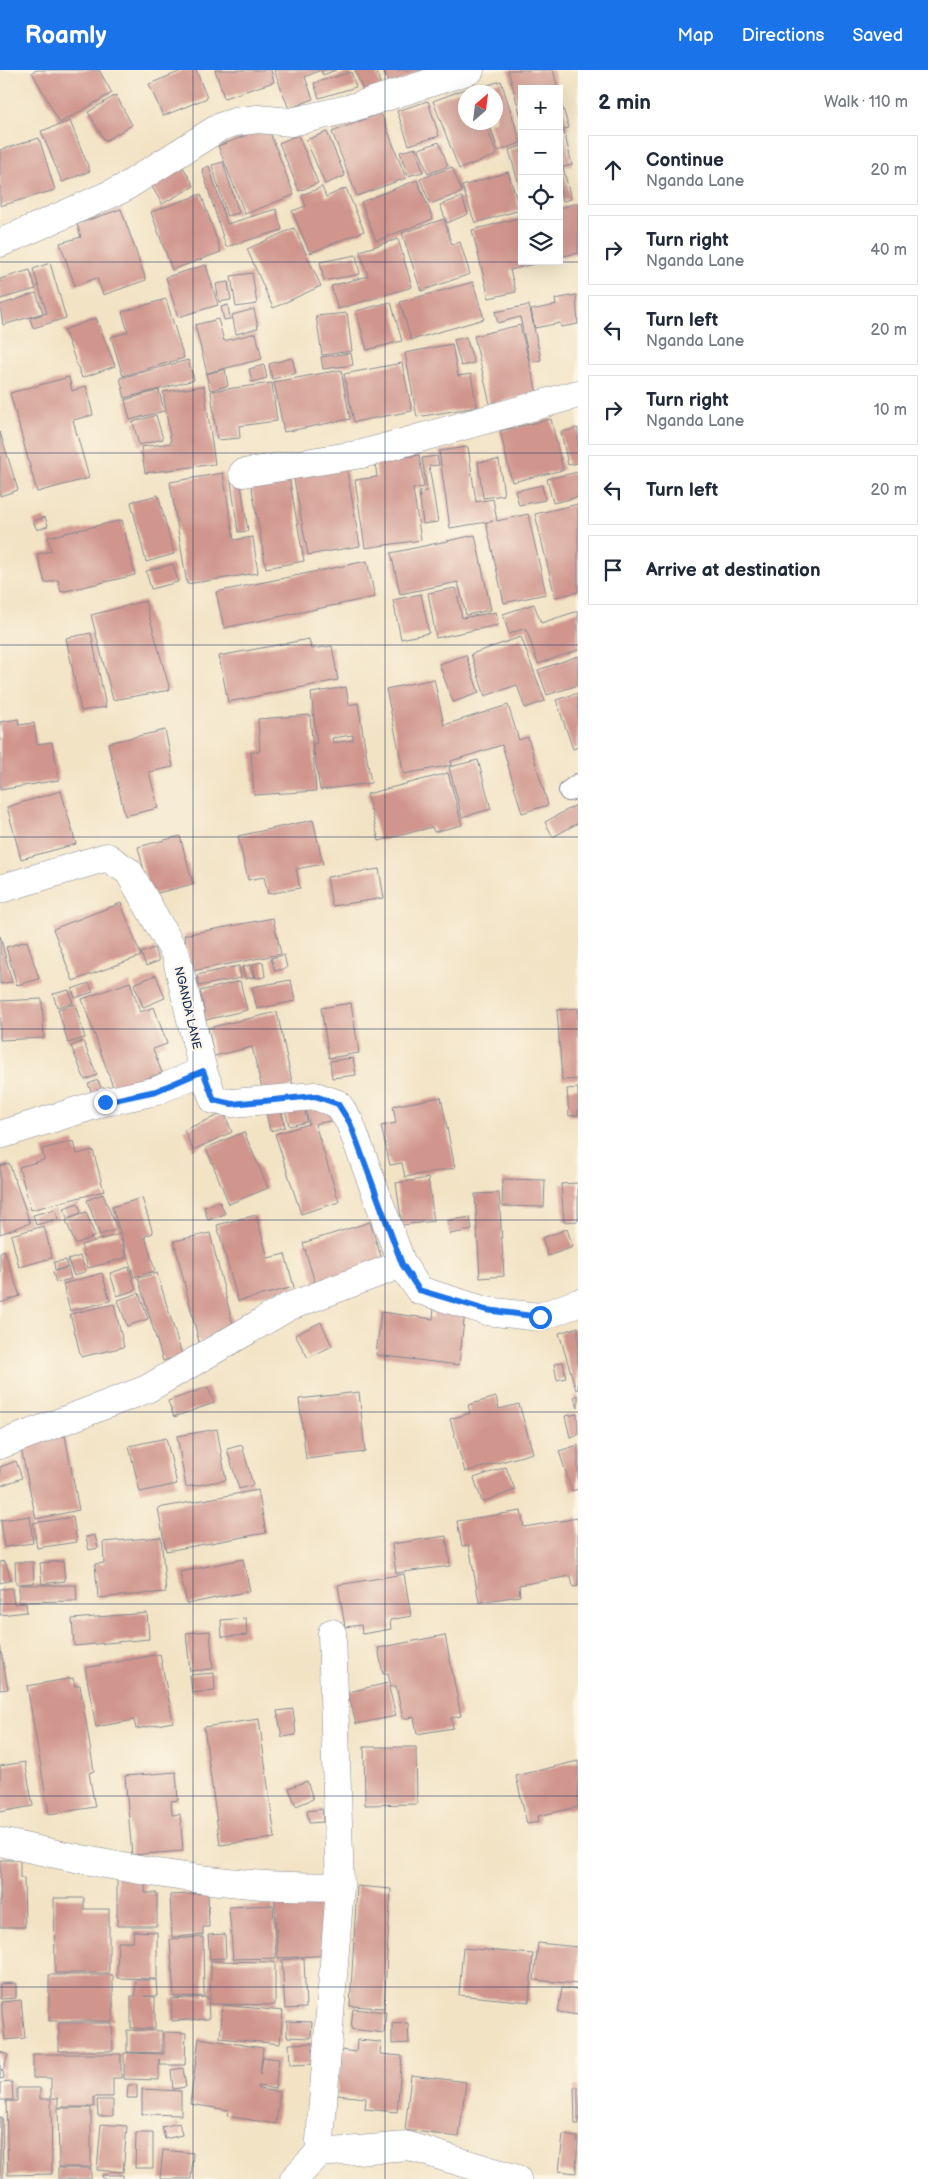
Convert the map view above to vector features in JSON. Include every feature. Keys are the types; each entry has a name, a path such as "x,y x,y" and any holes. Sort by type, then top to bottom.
{"street":[{"path":"0,243 122,189 220,126 258,119 291,122 348,108 470,70"},
{"path":"243,473 362,454 578,394"},
{"name":"NGANDA LANE","path":"0,890 107,857 130,872 176,955 203,1071 214,1100 232,1104 315,1096 338,1104 350,1123 402,1264 419,1290 486,1310 540,1317 578,1303"},
{"path":"0,1134 105,1102 156,1091 203,1071"},
{"path":"0,1445 147,1390 288,1307 402,1264"},
{"path":"294,2179 319,2152 340,1886 332,1633"},
{"path":"0,1842 98,1864 181,1876 253,1885 340,1886"},
{"path":"319,2152 408,2146 517,2179"}],"building":[{"path":"37,70 99,70 112,93 60,123 32,72"},
{"path":"184,70 196,70 207,98 163,116 149,84"},
{"path":"215,70 271,70 274,82 224,98"},
{"path":"274,70 321,70 305,77 313,99 289,109"},
{"path":"321,70 336,70 323,75"},
{"path":"355,70 376,70 381,86 364,93"},
{"path":"383,70 424,70 390,86"},
{"path":"508,70 553,70 557,85 518,85 518,106"},
{"path":"351,72 356,87 319,98 314,83"},
{"path":"501,81 502,85 488,85"},
{"path":"503,87 518,134 518,144 498,151 491,130 503,130"},
{"path":"458,92 458,130 488,130 497,155 459,169 433,101"},
{"path":"116,95 132,125 105,141 88,112"},
{"path":"428,101 439,136 409,145 397,111"},
{"path":"563,109 569,128 563,129"},
{"path":"381,113 406,178 357,196 332,132"},
{"path":"70,121 90,171 62,182 41,131"},
{"path":"268,127 294,195 245,214 218,146"},
{"path":"563,131 572,165 563,167"},
{"path":"327,132 345,176 325,184 306,140"},
{"path":"298,135 318,183 299,191 279,143"},
{"path":"39,138 55,190 0,206 0,150"},
{"path":"439,142 448,166 428,174 419,149"},
{"path":"518,147 518,182 509,150"},
{"path":"416,148 423,172 408,176 400,152"},
{"path":"223,162 239,213 227,216 212,165"},
{"path":"209,166 227,224 276,209 282,230 226,247 202,169"},
{"path":"183,167 194,186 162,204 151,185"},
{"path":"452,167 462,192 430,204 420,179"},
{"path":"563,167 571,199 563,201"},
{"path":"508,172 518,204 518,211 475,223 462,186"},
{"path":"417,180 433,219 376,241 361,202"},
{"path":"322,187 326,197 346,188 364,231 310,253 292,211 306,206 302,195"},
{"path":"201,194 221,252 172,270 151,212"},
{"path":"462,197 468,214 447,223 440,205"},
{"path":"578,203 578,253 563,256 563,220 563,207"},
{"path":"121,209 146,280 103,295 97,278 75,286 60,243 81,237 77,224"},
{"path":"518,218 518,265 530,265 510,270 516,292 489,298 472,230"},
{"path":"444,219 452,245 460,242 470,274 421,291 402,233"},
{"path":"294,228 321,286 273,308 247,249"},
{"path":"398,239 412,287 338,309 331,286 368,276 360,251"},
{"path":"356,255 360,274 324,281 320,262"},
{"path":"50,263 66,318 33,328 30,318 47,313 33,269"},
{"path":"206,265 218,305 178,317 166,277"},
{"path":"30,270 36,289 0,299 0,279"},
{"path":"252,273 257,304 236,307 231,276"},
{"path":"228,282 231,300 219,302 216,284"},
{"path":"473,282 484,319 411,340 400,302"},
{"path":"36,293 43,313 3,325 0,305"},
{"path":"576,295 578,324 561,327 560,323 535,328 531,310 556,305 555,299"},
{"path":"166,299 184,358 123,376 111,337 128,332 122,312"},
{"path":"391,302 402,341 367,350 356,311"},
{"path":"228,305 230,319 224,320 221,307"},
{"path":"529,305 541,360 530,362 520,317 498,323 495,312"},
{"path":"254,309 258,328 236,334 232,315"},
{"path":"347,313 352,351 322,355 316,316"},
{"path":"96,318 115,366 82,378 64,330"},
{"path":"218,319 224,341 256,333 262,359 207,373 195,325"},
{"path":"520,325 537,393 490,404 474,336"},
{"path":"466,337 474,363 461,366 454,340"},
{"path":"452,344 458,376 471,374 477,407 417,417 405,353"},
{"path":"351,353 353,365 323,369 321,357"},
{"path":"292,358 296,373 272,379 269,364"},
{"path":"188,360 194,380 125,398 120,378"},
{"path":"402,363 412,411 354,422 344,374"},
{"path":"264,365 267,378 252,382 249,369"},
{"path":"225,369 228,386 210,390 206,374"},
{"path":"341,370 350,419 284,432 274,382"},
{"path":"69,377 72,391 86,386 93,415 73,420 89,478 37,492 10,393"},
{"path":"272,383 277,421 239,426 240,438 217,440 211,391"},
{"path":"204,386 215,464 145,473 141,447 171,443 163,392"},
{"path":"159,390 164,411 130,420 125,400"},
{"path":"156,415 163,439 139,445 133,422"},
{"path":"551,419 563,470 512,482 500,431"},
{"path":"578,428 578,463 568,465 561,432"},
{"path":"0,432 18,490 0,496"},
{"path":"468,447 476,502 493,499 497,521 528,514 546,594 504,603 486,523 493,521 450,528 439,451"},
{"path":"419,455 424,487 413,489 421,540 365,548 355,480 377,477 375,461"},
{"path":"437,456 439,465 429,466 438,522 423,524 419,492 427,491 422,458"},
{"path":"499,460 504,495 483,498 478,462"},
{"path":"346,465 360,546 308,555 293,474"},
{"path":"239,472 248,531 238,532 230,474"},
{"path":"578,472 578,497 553,503 547,479"},
{"path":"223,473 234,540 253,537 258,573 187,584 170,482"},
{"path":"289,477 304,561 266,568 251,483"},
{"path":"542,485 545,500 519,505 515,491"},
{"path":"158,495 174,554 146,562 131,502"},
{"path":"578,504 578,592 555,597 535,514"},
{"path":"45,517 48,526 37,530 33,521"},
{"path":"122,520 135,575 61,592 58,580 45,583 37,554 51,551 48,537"},
{"path":"475,535 491,610 466,615 458,582 400,594 391,553"},
{"path":"367,561 375,597 224,628 216,592"},
{"path":"173,564 178,582 151,589 146,571"},
{"path":"456,588 462,618 496,612 498,625 436,638 428,593"},
{"path":"421,594 429,633 401,639 393,600"},
{"path":"145,601 170,690 113,700 91,615"},
{"path":"534,604 541,623 578,611 578,650 538,664 526,628 509,634 503,614"},
{"path":"91,633 106,707 81,711 66,638"},
{"path":"521,637 545,701 525,708 517,685 485,696 471,654"},
{"path":"309,639 311,649 332,646 338,680 228,702 219,656"},
{"path":"466,655 479,693 453,702 439,664"},
{"path":"578,656 578,685 547,695 538,670"},
{"path":"434,679 444,725 508,705 519,740 528,737 548,805 522,813 502,745 451,761 452,765 404,774 386,689"},
{"path":"346,687 349,705 358,703 371,783 320,790 313,744 317,743 311,693","holes":["353,735 353,740 333,743 332,738"]},
{"path":"578,693 578,747 573,749 556,700"},
{"path":"310,715 316,791 254,795 251,752 260,751 258,719"},
{"path":"18,719 19,725 34,723 37,744 52,742 59,780 0,790 0,722"},
{"path":"165,730 173,767 149,772 158,808 125,816 108,743"},
{"path":"478,760 491,809 462,817 449,767"},
{"path":"448,773 462,825 434,832 432,827 379,841 367,794"},
{"path":"61,791 76,844 21,859 7,807"},
{"path":"578,804 578,823 553,837 545,822"},
{"path":"313,820 323,864 296,869 300,888 268,894 264,877 248,880 238,836"},
{"path":"180,836 193,884 150,895 138,847"},
{"path":"379,869 384,898 332,906 327,877"},
{"path":"121,903 141,956 73,981 53,929"},
{"path":"273,918 281,954 192,971 184,935"},
{"path":"0,936 12,982 0,984"},
{"path":"27,941 39,979 17,985 6,947"},
{"path":"154,948 159,961 146,966 141,953"},
{"path":"284,955 287,968 275,971 271,958"},
{"path":"263,962 265,977 256,978 253,964"},
{"path":"250,965 254,977 245,979 242,967"},
{"path":"239,966 241,978 199,986 197,975"},
{"path":"156,975 165,998 143,1007 134,984"},
{"path":"291,980 295,1001 257,1009 252,987"},
{"path":"240,981 247,1010 206,1020 200,991"},
{"path":"130,982 140,1012 154,1007 167,1044 153,1049 162,1073 114,1090 82,999"},
{"path":"89,983 93,992 75,998 72,989"},
{"path":"69,990 73,1003 57,1007 53,994"},
{"path":"42,999 44,1038 0,1040 0,1001"},
{"path":"351,1003 359,1053 329,1058 321,1008"},
{"path":"75,1004 85,1038 68,1043 58,1009"},
{"path":"578,1008 578,1079 562,1080 557,1010"},
{"path":"277,1012 293,1086 263,1093 252,1047 214,1056 208,1028"},
{"path":"83,1041 97,1075 85,1080 71,1046"},
{"path":"353,1058 356,1075 332,1078 330,1061"},
{"path":"98,1080 102,1090 92,1093 88,1084"},
{"path":"578,1088 578,1115 569,1116 567,1089"},
{"path":"441,1097 455,1168 405,1177 402,1163 390,1165 381,1126 396,1123 393,1106"},
{"path":"304,1104 307,1122 289,1126 285,1108"},
{"path":"332,1106 335,1120 315,1124 339,1202 301,1214 275,1134 309,1124 306,1110"},
{"path":"281,1110 285,1127 270,1131 266,1113"},
{"path":"224,1113 232,1132 193,1150 184,1130"},
{"path":"244,1132 268,1188 229,1204 206,1148"},
{"path":"74,1141 77,1154 93,1150 104,1191 31,1210 19,1167 44,1160 42,1149"},
{"path":"9,1163 30,1223 0,1234 0,1166"},
{"path":"428,1178 434,1221 402,1225 396,1183"},
{"path":"503,1179 545,1180 544,1207 502,1206"},
{"path":"578,1183 578,1221 564,1222 561,1184"},
{"path":"499,1193 504,1276 480,1278 475,1194"},
{"path":"103,1194 117,1229 100,1235 87,1200"},
{"path":"142,1198 153,1233 145,1236 155,1271 134,1277 112,1207"},
{"path":"220,1202 225,1214 208,1220 204,1207"},
{"path":"78,1203 81,1213 67,1218 64,1208"},
{"path":"56,1209 58,1219 36,1225 33,1215"},
{"path":"86,1212 95,1236 75,1244 66,1220"},
{"path":"256,1215 268,1258 285,1254 294,1287 238,1301 217,1225"},
{"path":"470,1217 472,1230 450,1234 447,1221"},
{"path":"370,1222 383,1263 315,1283 303,1243"},
{"path":"44,1226 52,1258 19,1267 11,1235"},
{"path":"567,1229 573,1247 548,1256 542,1238"},
{"path":"210,1233 235,1333 199,1342 174,1241"},
{"path":"120,1234 126,1258 88,1268 81,1245"},
{"path":"4,1250 20,1296 0,1303 0,1252"},
{"path":"80,1256 86,1271 74,1276 68,1260"},
{"path":"66,1260 67,1268 55,1270 54,1262"},
{"path":"68,1267 71,1279 56,1283 53,1272"},
{"path":"129,1267 136,1290 117,1296 110,1273"},
{"path":"102,1273 110,1301 70,1311 63,1284"},
{"path":"157,1273 182,1355 163,1361 138,1278"},
{"path":"139,1293 148,1319 127,1326 118,1300"},
{"path":"114,1304 124,1347 81,1357 70,1314"},
{"path":"434,1308 465,1312 459,1365 376,1355 381,1312 433,1319"},
{"path":"321,1322 332,1346 308,1358 295,1335"},
{"path":"578,1327 578,1389 576,1390 559,1333"},
{"path":"563,1362 566,1378 557,1380 554,1364"},
{"path":"208,1387 214,1403 174,1417 168,1401"},
{"path":"359,1392 365,1452 306,1459 299,1399"},
{"path":"578,1395 578,1408 574,1397"},
{"path":"496,1397 499,1409 519,1404 533,1453 465,1472 450,1419 470,1413 468,1405"},
{"path":"577,1414 578,1435 570,1437 565,1416"},
{"path":"217,1429 226,1480 186,1487 177,1436"},
{"path":"65,1436 79,1510 36,1519 20,1444"},
{"path":"166,1438 177,1484 140,1492 129,1446"},
{"path":"242,1445 253,1485 239,1489 227,1449"},
{"path":"578,1445 578,1489 572,1491 559,1451"},
{"path":"16,1461 22,1478 0,1486 0,1467"},
{"path":"506,1467 515,1490 482,1502 474,1478"},
{"path":"258,1490 266,1533 166,1551 158,1508"},
{"path":"521,1511 524,1527 578,1518 578,1586 573,1587 571,1576 519,1585 520,1596 479,1602 469,1545 462,1546 457,1521"},
{"path":"30,1516 33,1543 4,1547 1,1520"},
{"path":"73,1517 77,1542 37,1548 33,1523"},
{"path":"95,1535 98,1548 89,1550 86,1537"},
{"path":"446,1536 450,1566 396,1573 392,1544"},
{"path":"161,1537 166,1592 98,1598 95,1564 104,1563 103,1542"},
{"path":"243,1559 250,1591 187,1604 180,1572"},
{"path":"5,1561 11,1580 0,1583 0,1562"},
{"path":"63,1561 65,1581 42,1584 40,1563"},
{"path":"15,1562 33,1562 34,1583 16,1584"},
{"path":"404,1574 411,1616 390,1620 391,1629 362,1634 361,1625 345,1627 338,1585"},
{"path":"19,1585 76,1585 77,1601 19,1602"},
{"path":"12,1588 14,1604 26,1603 27,1612 0,1615 0,1589"},
{"path":"147,1613 149,1639 74,1646 72,1619"},
{"path":"246,1618 247,1635 222,1637 221,1620"},
{"path":"210,1631 213,1669 190,1671 186,1633"},
{"path":"445,1635 461,1716 451,1718 453,1728 417,1734 414,1717 403,1719 396,1686 391,1687 388,1673 383,1674 378,1648"},
{"path":"0,1645 8,1689 0,1690"},
{"path":"160,1654 173,1722 136,1729 134,1720 96,1727 85,1668"},
{"path":"214,1673 215,1691 192,1693 190,1675"},
{"path":"73,1678 75,1686 80,1685 94,1771 89,1773 95,1807 49,1814 27,1686"},
{"path":"388,1683 396,1716 356,1724 348,1692"},
{"path":"293,1709 296,1735 282,1737 277,1711"},
{"path":"259,1719 275,1838 220,1845 204,1727"},
{"path":"364,1747 416,1747 417,1804 365,1805"},
{"path":"578,1761 578,1807 538,1816 539,1822 527,1824 516,1776"},
{"path":"25,1762 33,1806 0,1812 0,1766"},
{"path":"176,1772 178,1800 171,1801 172,1815 180,1814 183,1851 132,1855 125,1776"},
{"path":"307,1781 313,1799 296,1806 289,1788"},
{"path":"322,1809 323,1822 309,1823 307,1811"},
{"path":"0,1860 20,1860 20,1878 24,1878 25,1927 0,1927"},
{"path":"117,1876 146,1876 145,1893 157,1893 157,1926 117,1926"},
{"path":"357,1886 391,1889 384,2008 350,2006"},
{"path":"328,1889 332,1955 278,1958 274,1892"},
{"path":"208,1893 209,1927 203,1927 203,1935 172,1937 170,1895"},
{"path":"54,1898 84,1898 84,1909 109,1909 109,1973 55,1973"},
{"path":"273,1905 276,1958 233,1959 229,1907"},
{"path":"134,1931 157,1932 157,1979 117,1978 118,1942 133,1942"},
{"path":"225,1934 226,1958 210,1959 208,1935"},
{"path":"203,1937 204,1996 174,1997 170,1939"},
{"path":"538,1943 578,1947 578,1984 534,1980"},
{"path":"463,1948 533,1954 529,2002 459,1995"},
{"path":"304,1958 306,2008 285,2009 282,1960"},
{"path":"211,1961 275,1962 275,2005 210,2004"},
{"path":"49,1975 113,1975 113,2021 49,2021"},
{"path":"136,1980 156,1980 157,1996 144,1996 155,1997 155,2029 131,2028 131,1996 135,1996"},
{"path":"16,1983 16,1998 0,1999 0,1984"},
{"path":"562,1988 578,1990 578,2015 558,2012"},
{"path":"208,1997 209,2019 172,2021 171,1999"},
{"path":"21,2000 25,2038 5,2040 1,2002"},
{"path":"223,2005 283,2011 280,2044 220,2038"},
{"path":"353,2009 386,2012 384,2033 351,2029"},
{"path":"287,2021 312,2022 311,2038 287,2037"},
{"path":"59,2023 112,2023 113,2051 59,2051"},
{"path":"408,2023 409,2043 392,2044 392,2024"},
{"path":"127,2030 162,2031 162,2053 127,2052"},
{"path":"164,2032 186,2033 185,2065 160,2065 159,2059 159,2080 124,2079 124,2053 164,2054"},
{"path":"199,2038 263,2048 260,2074 263,2057 279,2059 275,2089 258,2086 258,2089 280,2092 276,2124 227,2116 228,2110 190,2104"},
{"path":"357,2040 381,2042 380,2054 402,2056 397,2112 365,2109 366,2098 337,2095 341,2050 356,2052"},
{"path":"313,2043 314,2064 290,2065 289,2044"},
{"path":"0,2052 8,2055 3,2070 0,2069"},
{"path":"33,2054 121,2054 121,2078 113,2078 113,2097 94,2097 94,2107 58,2107 58,2098 51,2098 51,2078 33,2078"},
{"path":"183,2068 186,2087 173,2089 171,2070"},
{"path":"0,2071 3,2071 4,2078 0,2079"},
{"path":"411,2075 466,2082 459,2137 405,2130"},
{"path":"12,2082 13,2100 0,2100 0,2083"},
{"path":"128,2085 137,2085 137,2098 127,2098"},
{"path":"574,2087 578,2087 578,2124 575,2124"},
{"path":"17,2088 40,2088 40,2099 51,2099 52,2174 8,2175 6,2101 17,2101"},
{"path":"142,2089 181,2091 181,2115 142,2114"},
{"path":"97,2100 113,2100 113,2116 98,2116"},
{"path":"58,2108 91,2108 91,2167 59,2167"},
{"path":"0,2117 2,2117 3,2179 0,2179"},
{"path":"179,2123 182,2135 165,2139 162,2127"},
{"path":"101,2124 127,2126 123,2172 97,2170"},
{"path":"136,2133 153,2133 153,2168 135,2168"},
{"path":"563,2135 578,2137 576,2173 559,2171"},
{"path":"163,2150 193,2153 191,2179 160,2179"},
{"path":"58,2168 91,2168 91,2179 58,2179"},
{"path":"102,2175 123,2175 123,2179 103,2179"}],"route":[{"path":"105,1102 156,1091 203,1071 214,1100 232,1104 315,1096 338,1104 350,1123 402,1264 419,1290 450,1301 486,1310 540,1317"}]}
